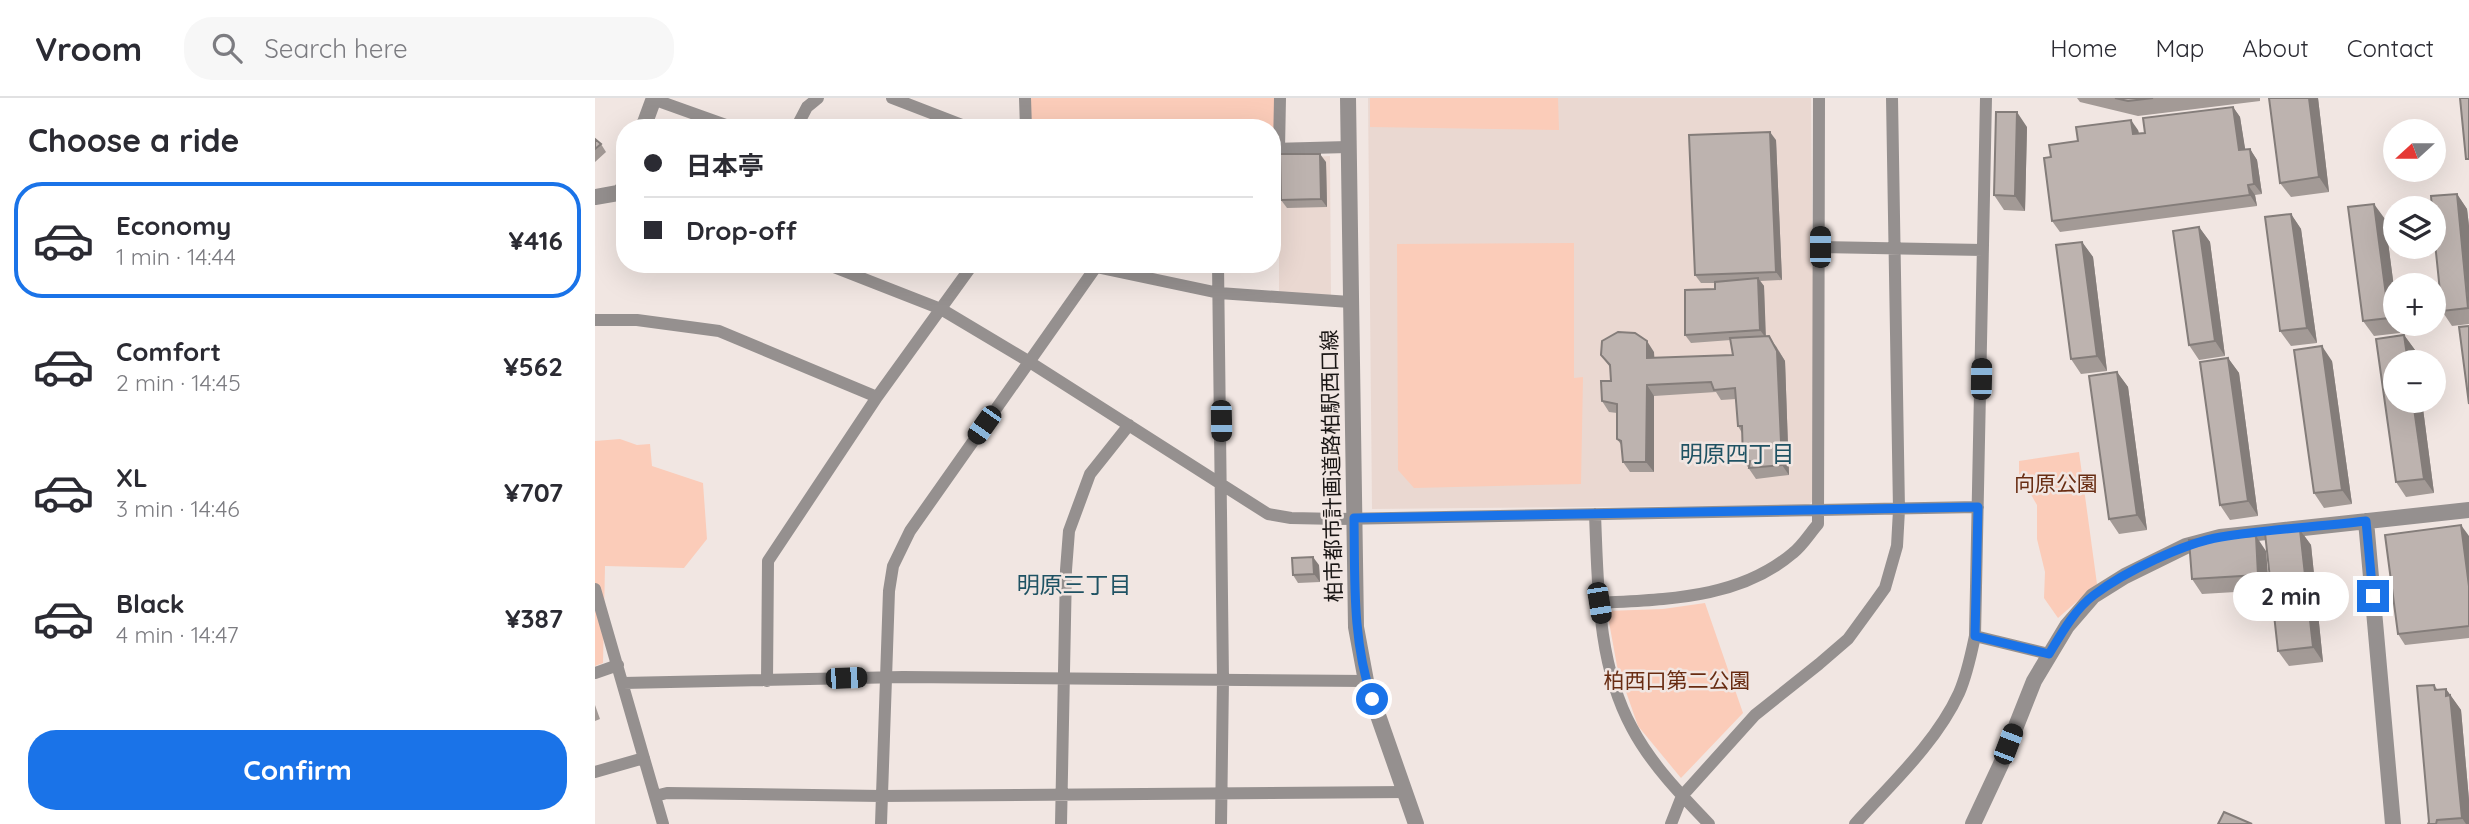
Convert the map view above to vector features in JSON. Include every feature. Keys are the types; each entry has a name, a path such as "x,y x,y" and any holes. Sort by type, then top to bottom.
{"street":[{"path":"801,119 807,107 818,98"},
{"path":"892,98 947,119"},
{"path":"1025,98 1026,119"},
{"path":"1278,119 1280,98"},
{"name":"柏市都市計画道路柏駅西口線","path":"1348,98 1356,627 1366,681 1416,824"},
{"path":"1599,603 1711,594 1765,573 1795,552 1818,524 1819,98"},
{"path":"1671,824 1682,796 1755,715 1848,639 1885,588 1895,556 1899,510 1892,98"},
{"path":"1855,824 1940,727 1959,694 1975,636 1986,98"},
{"path":"646,119 653,99 709,119"},
{"path":"1281,149 1348,147"},
{"path":"595,197 616,195"},
{"path":"1820,247 1983,250"},
{"path":"849,273 941,309 1028,361 1268,514 1291,518 1354,518 1978,507"},
{"path":"767,681 768,561 877,397 967,273"},
{"path":"881,824 889,591 893,566 910,531 1092,273"},
{"path":"1129,273 1219,293 1350,302"},
{"path":"1218,273 1223,680 1221,824"},
{"path":"595,320 637,320 719,331 877,397"},
{"path":"1061,824 1069,531 1090,474 1129,425"},
{"path":"1973,824 2001,764 2023,705 2049,654 2067,626 2093,596 2125,576 2186,546 2220,537 2469,510"},
{"path":"1595,514 1599,603 1609,667 1627,718 1644,749 1709,824"},
{"path":"2366,521 2393,824"},
{"path":"595,589 663,824"},
{"path":"1975,636 2049,654"},
{"path":"595,673 618,665"},
{"path":"623,683 886,677 1366,681"},
{"path":"595,772 644,758"},
{"path":"655,796 667,793 881,796 1405,793"}],"shaded area":[{"path":"1368,98 1811,98 1815,498 1809,505 1372,509"},
{"path":"1330,156 1331,298 1279,293 1281,159"}],"green space":[{"path":"1031,98 1275,98 1274,119 1031,119"},
{"path":"1370,98 1558,98 1559,130 1370,127"},
{"path":"1574,243 1574,378 1583,377 1581,484 1414,488 1398,470 1397,244"},
{"path":"620,439 637,445 650,444 652,466 703,483 707,539 684,568 605,566 603,663 595,666 595,441"},
{"name":"向原公園","path":"2079,452 2097,584 2058,618 2044,598 2045,572 2037,539 2037,505 2019,474 2019,461"},
{"name":"柏西口第二公園","path":"1705,603 1743,713 1681,778 1638,726 1617,666 1607,611 1663,609"}],"building":[{"path":"2115,98 2153,98 2128,101"},
{"path":"2269,98 2309,98 2319,177 2280,183"},
{"path":"2460,98 2469,98 2469,159 2466,159"},
{"path":"2233,107 2239,150 2250,149 2254,184 2248,185 2250,195 2052,221 2044,158 2051,157 2049,145 2078,141 2076,127 2131,120 2133,134 2145,133 2143,118"},
{"path":"1996,112 2017,112 2015,196 1994,195"},
{"path":"1770,132 1776,272 1695,275 1689,135"},
{"path":"1281,154 1320,154 1321,199 1281,200"},
{"path":"2457,194 2468,308 2446,311 2446,273 2438,273 2437,259 2446,259 2446,196 2431,196"},
{"path":"2374,204 2383,273 2383,319 2363,321 2348,207"},
{"path":"2291,214 2307,328 2280,331 2265,217"},
{"path":"2199,227 2215,341 2189,345 2173,231"},
{"path":"2082,242 2097,356 2071,359 2056,245"},
{"path":"1758,278 1760,330 1685,335 1685,290 1715,289 1715,282"},
{"path":"2469,326 2469,404 2459,327"},
{"path":"1618,332 1635,333 1647,341 1647,358 1733,355 1730,338 1769,336 1777,351 1782,465 1749,468 1750,461 1743,460 1742,426 1738,426 1735,388 1714,390 1711,382 1647,385 1646,462 1623,462 1621,441 1617,439 1617,404 1602,401 1601,381 1611,381 1610,365 1601,355 1602,341"},
{"path":"2404,336 2406,350 2383,350 2383,389 2376,339"},
{"path":"2322,346 2342,490 2314,493 2294,350"},
{"path":"2228,358 2248,501 2220,505 2200,362"},
{"path":"2117,372 2137,515 2109,519 2089,376"},
{"path":"2386,413 2415,413 2424,479 2396,482"},
{"path":"2461,525 2469,586 2469,626 2398,634 2385,535"},
{"path":"2300,530 2313,647 2278,651 2265,533"},
{"path":"2256,536 2258,575 2192,579 2189,540"},
{"path":"1313,557 1314,574 1293,575 1292,558"},
{"path":"2434,685 2435,690 2446,689 2446,696 2450,695 2462,818 2437,820 2436,824 2428,824 2417,686"},
{"path":"2224,812 2252,824 2218,824"}],"district":[{"name":"明原四丁目","path":"1737,454"},
{"name":"明原三丁目","path":"1074,585"}],"route":[{"path":"1372,699 1359,652 1356,627 1354,518 1978,507 1975,636 2049,654 2067,626 2093,596 2182,547 2220,537 2366,521 2373,596"}]}
